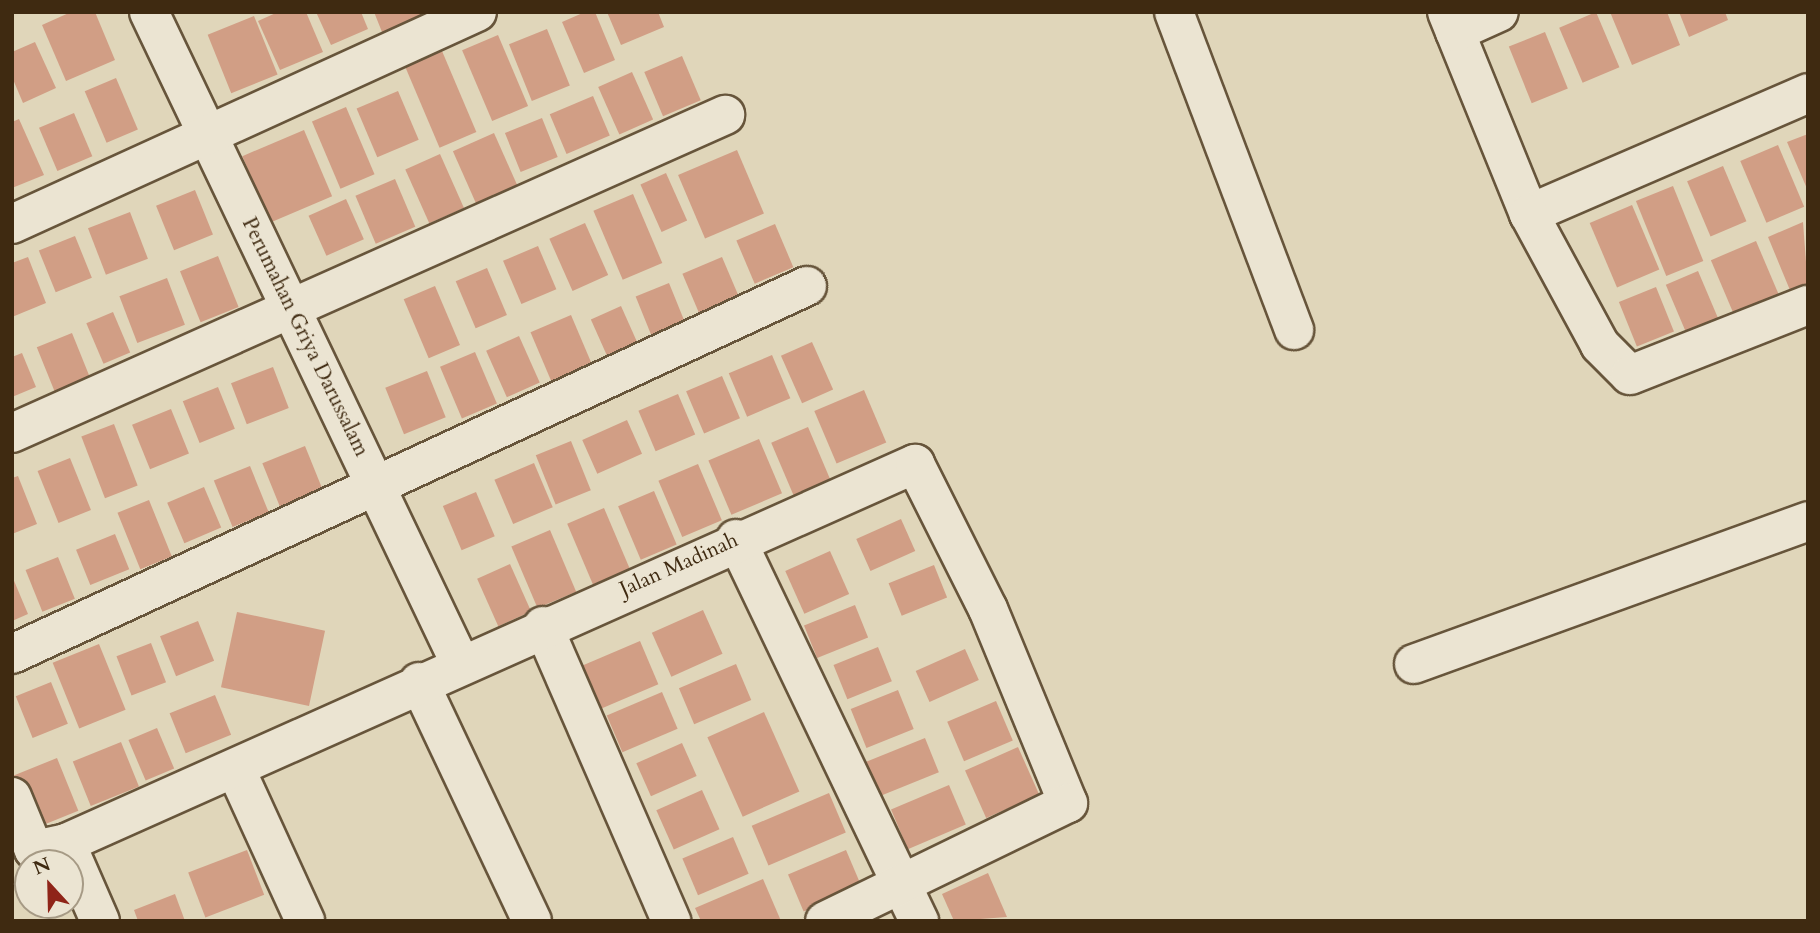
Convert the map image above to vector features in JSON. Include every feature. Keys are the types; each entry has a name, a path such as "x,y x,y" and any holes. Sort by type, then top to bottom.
{"street":[{"name":"Perumahan Griya Darussalam","path":"149,12 460,663"},
{"path":"12,224 477,12"},
{"path":"1174,12 1294,330"},
{"path":"1499,12 1451,22 1529,214 1600,345 1630,375 1808,304"},
{"path":"1529,214 1808,93"},
{"path":"12,433 725,115"},
{"path":"12,654 374,483 807,286"},
{"name":"Jalan Madinah","path":"12,797 34,850 66,843 236,770 460,663 736,539 915,464 940,507 1068,803 902,882"},
{"path":"1414,664 1808,521"},
{"path":"736,539 919,921"},
{"path":"543,626 671,921"},
{"path":"419,682 532,921"},
{"path":"236,770 304,921"},
{"path":"66,843 100,921"},
{"path":"825,921 902,882"}],"building":[{"path":"71,12 95,12 115,60 66,81 42,25"},
{"path":"278,12 306,12 323,52 280,70 258,21"},
{"path":"316,12 361,12 368,29 331,45"},
{"path":"374,12 426,12 430,23 386,42"},
{"path":"585,12 595,12 615,60 584,73 562,22"},
{"path":"607,12 658,12 664,27 621,45"},
{"path":"1596,12 1619,67 1583,83 1559,28"},
{"path":"1610,12 1667,12 1680,45 1632,65"},
{"path":"1679,12 1725,12 1728,20 1689,37"},
{"path":"254,16 278,74 231,93 208,35"},
{"path":"547,29 570,86 532,101 509,44"},
{"path":"1545,32 1568,89 1532,103 1509,47"},
{"path":"498,35 528,106 492,121 462,50"},
{"path":"35,42 56,88 23,103 12,77 12,52"},
{"path":"442,51 476,132 440,148 405,67"},
{"path":"682,56 701,100 663,116 644,72"},
{"path":"632,72 653,120 619,135 598,87"},
{"path":"116,78 138,130 107,143 85,91"},
{"path":"398,91 419,140 377,157 357,109"},
{"path":"593,96 610,136 567,154 550,114"},
{"path":"346,107 375,174 340,189 312,121"},
{"path":"74,113 92,156 57,171 39,128"},
{"path":"542,118 558,157 521,172 505,133"},
{"path":"19,119 44,175 12,188 12,122"},
{"path":"304,130 332,196 270,222 242,156"},
{"path":"494,133 517,185 476,203 453,151"},
{"path":"1808,134 1808,191 1787,142"},
{"path":"1778,145 1804,207 1766,223 1740,161"},
{"path":"737,150 764,214 705,239 678,175"},
{"path":"440,154 464,208 429,223 405,169"},
{"path":"1723,166 1746,221 1711,236 1687,181"},
{"path":"666,173 687,221 662,232 640,184"},
{"path":"395,179 415,227 376,244 355,196"},
{"path":"1673,186 1703,261 1666,276 1636,201"},
{"path":"195,190 213,235 174,250 156,206"},
{"path":"633,194 662,263 623,280 593,211"},
{"path":"346,199 364,239 326,256 309,216"},
{"path":"1632,205 1659,269 1617,287 1590,223"},
{"path":"130,212 148,259 106,275 88,228"},
{"path":"1803,222 1808,289 1792,295 1768,237"},
{"path":"585,223 608,275 573,291 549,239"},
{"path":"775,224 793,267 755,284 736,240"},
{"path":"75,236 92,278 56,292 39,251"},
{"path":"1756,241 1779,295 1734,314 1711,260"},
{"path":"538,246 556,289 521,304 503,261"},
{"path":"218,256 239,307 201,322 180,271"},
{"path":"28,257 46,303 12,317 12,263"},
{"path":"722,257 740,299 700,316 682,274"},
{"path":"487,268 507,315 476,328 456,281"},
{"path":"1698,271 1720,323 1688,336 1666,285"},
{"path":"167,278 185,325 137,343 119,296"},
{"path":"669,283 685,323 652,336 636,296"},
{"path":"435,286 460,345 429,358 404,299"},
{"path":"1656,287 1674,332 1637,346 1619,302"},
{"path":"621,306 639,347 609,361 591,319"},
{"path":"113,312 130,353 103,364 86,323"},
{"path":"571,315 593,367 552,384 530,332"},
{"path":"72,333 90,378 55,392 37,347"},
{"path":"519,336 540,383 507,397 486,351"},
{"path":"812,342 833,390 802,403 781,356"},
{"path":"475,352 497,404 462,418 440,367"},
{"path":"22,353 36,387 12,397 12,357"},
{"path":"772,355 790,398 747,417 729,373"},
{"path":"273,367 289,408 247,424 231,383"},
{"path":"427,371 446,417 404,434 385,388"},
{"path":"722,376 740,418 704,434 686,391"},
{"path":"218,387 235,429 200,443 183,401"},
{"path":"864,390 886,442 837,464 814,411"},
{"path":"678,394 695,435 656,451 638,411"},
{"path":"171,409 189,454 150,469 132,425"},
{"path":"627,420 642,454 597,474 582,440"},
{"path":"114,424 138,486 105,498 81,437"},
{"path":"808,427 833,486 796,502 771,443"},
{"path":"759,439 782,493 731,515 708,460"},
{"path":"571,441 591,490 556,504 536,455"},
{"path":"305,446 324,493 281,511 262,463"},
{"path":"70,458 91,510 59,523 38,471"},
{"path":"534,463 553,507 513,524 494,480"},
{"path":"698,464 722,520 682,537 658,481"},
{"path":"250,466 269,512 233,527 214,481"},
{"path":"18,476 37,524 12,534 12,478"},
{"path":"204,487 221,528 184,543 167,503"},
{"path":"654,491 677,544 641,560 618,506"},
{"path":"476,492 495,536 462,550 443,506"},
{"path":"149,500 172,557 140,569 117,513"},
{"path":"604,508 630,569 593,584 567,524"},
{"path":"901,519 915,551 870,571 856,539"},
{"path":"550,530 576,592 538,608 511,546"},
{"path":"115,534 129,569 90,585 76,550"},
{"path":"830,551 849,594 804,614 785,571"},
{"path":"58,557 75,599 42,612 26,570"},
{"path":"510,564 531,612 498,626 477,579"},
{"path":"934,565 947,597 902,616 889,583"},
{"path":"12,576 28,614 12,621"},
{"path":"855,605 868,637 817,658 804,626"},
{"path":"703,610 723,654 671,677 652,633"},
{"path":"237,612 325,631 309,706 221,687"},
{"path":"198,621 214,661 176,676 160,636"},
{"path":"640,641 658,684 599,710 580,666"},
{"path":"151,643 166,682 132,695 116,656"},
{"path":"99,644 126,710 79,729 53,663"},
{"path":"878,647 892,681 847,699 833,665"},
{"path":"965,649 979,680 929,702 916,671"},
{"path":"736,664 751,700 694,724 679,688"},
{"path":"51,682 68,724 33,738 16,696"},
{"path":"898,690 914,729 866,748 851,709"},
{"path":"662,692 678,729 622,752 607,715"},
{"path":"215,695 231,735 186,753 170,713"},
{"path":"996,701 1013,741 964,761 947,722"},
{"path":"764,712 799,791 743,817 707,737"},
{"path":"157,728 174,769 146,781 128,740"},
{"path":"925,738 939,772 880,796 866,762"},
{"path":"121,742 139,787 91,806 73,761"},
{"path":"682,743 697,776 651,796 636,763"},
{"path":"1018,747 1039,795 986,818 965,771"},
{"path":"57,758 78,811 34,829 12,776"},
{"path":"949,785 966,825 908,849 891,810"},
{"path":"702,790 719,829 674,850 656,810"},
{"path":"829,793 846,833 768,865 752,826"},
{"path":"733,837 749,874 698,895 682,858"},
{"path":"247,850 264,895 205,917 188,873"},
{"path":"846,850 862,887 804,911 788,875"},
{"path":"988,873 1007,917 954,921 942,894"},
{"path":"763,879 781,921 701,921 695,908"},
{"path":"175,894 185,921 138,921 134,910"}]}
